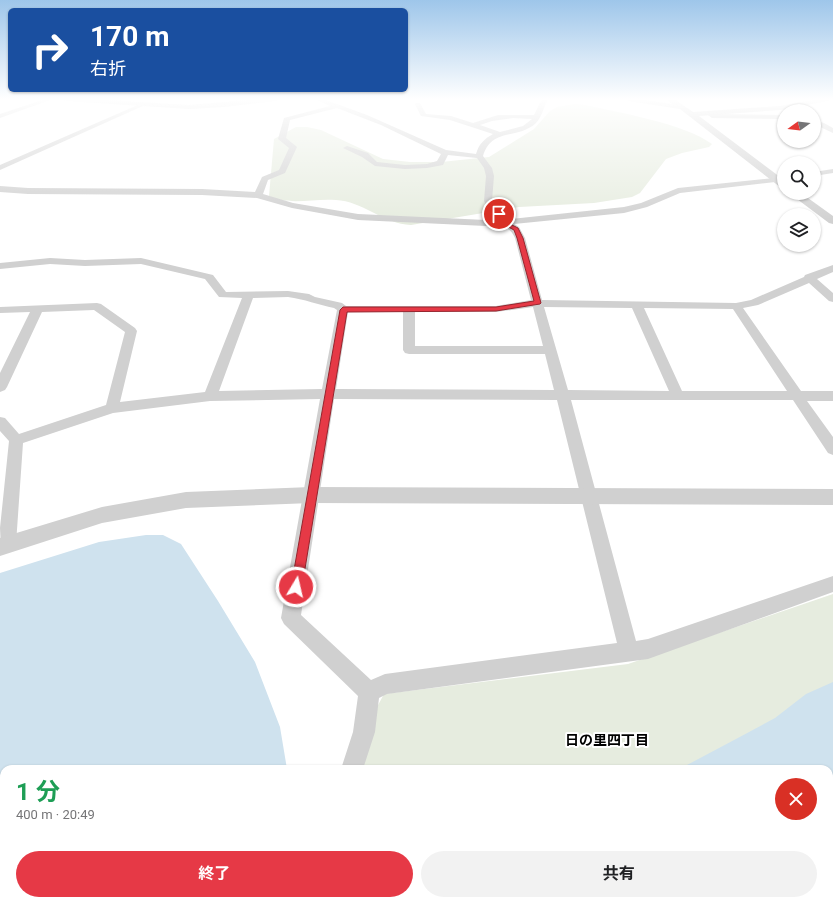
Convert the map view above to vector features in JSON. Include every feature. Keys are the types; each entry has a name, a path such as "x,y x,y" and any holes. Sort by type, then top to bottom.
{"street":[{"path":"0,168 60,141"},
{"path":"258,195 265,179 282,171 293,147 285,141"},
{"path":"416,141 427,147 445,153 479,156 488,168 490,176 488,201 493,209 506,219 503,222"},
{"path":"479,156 480,151 488,141"},
{"path":"728,141 777,178"},
{"path":"347,148 365,155 375,164 405,167 435,165 440,163 445,153"},
{"path":"821,173 833,171"},
{"path":"0,189 28,191 202,192 258,195 292,204 358,217 486,223 523,221 624,210 644,205 678,191 777,182"},
{"path":"804,200 833,221"},
{"path":"503,222 516,229 520,238 590,497 629,652"},
{"path":"0,266 50,261 85,263 141,261 209,277 223,295 288,294 305,296 312,300 338,305 343,310 496,309 537,303 736,306 754,303 809,277 833,268"},
{"path":"809,277 833,299"},
{"path":"210,396 248,294"},
{"path":"636,304 678,396"},
{"path":"0,310 98,306 131,331 112,408"},
{"path":"736,306 833,449"},
{"path":"0,387 38,308"},
{"path":"409,309 409,350 551,350"},
{"path":"343,310 291,618 369,692"},
{"path":"16,440 112,408 210,396 328,394 833,396"},
{"path":"0,422 16,440 4,545 102,515 186,500 311,495 833,497"},
{"path":"369,692 385,684 648,649 833,584"},
{"path":"354,765 362,746 369,692"}],"shaded area":[{"path":"274,141 345,141 383,159 410,162 441,162 489,157 514,141 707,141 712,144 709,147 682,153 666,159 640,193 632,197 594,203 519,207 411,225 392,221 346,201 285,201 269,196"},
{"path":"833,594 833,765 361,765 377,707 384,694 628,664"}],"water":[{"path":"146,535 163,535 181,544 255,662 280,727 286,765 0,765 0,573 99,542"},
{"path":"833,682 833,765 687,765 775,718 806,694"}],"district":[{"name":"日の里四丁目","path":"607,740"}],"route":[{"path":"296,587 343,310 496,309 537,303 520,238 516,229 503,222 506,219 499,214"}]}
